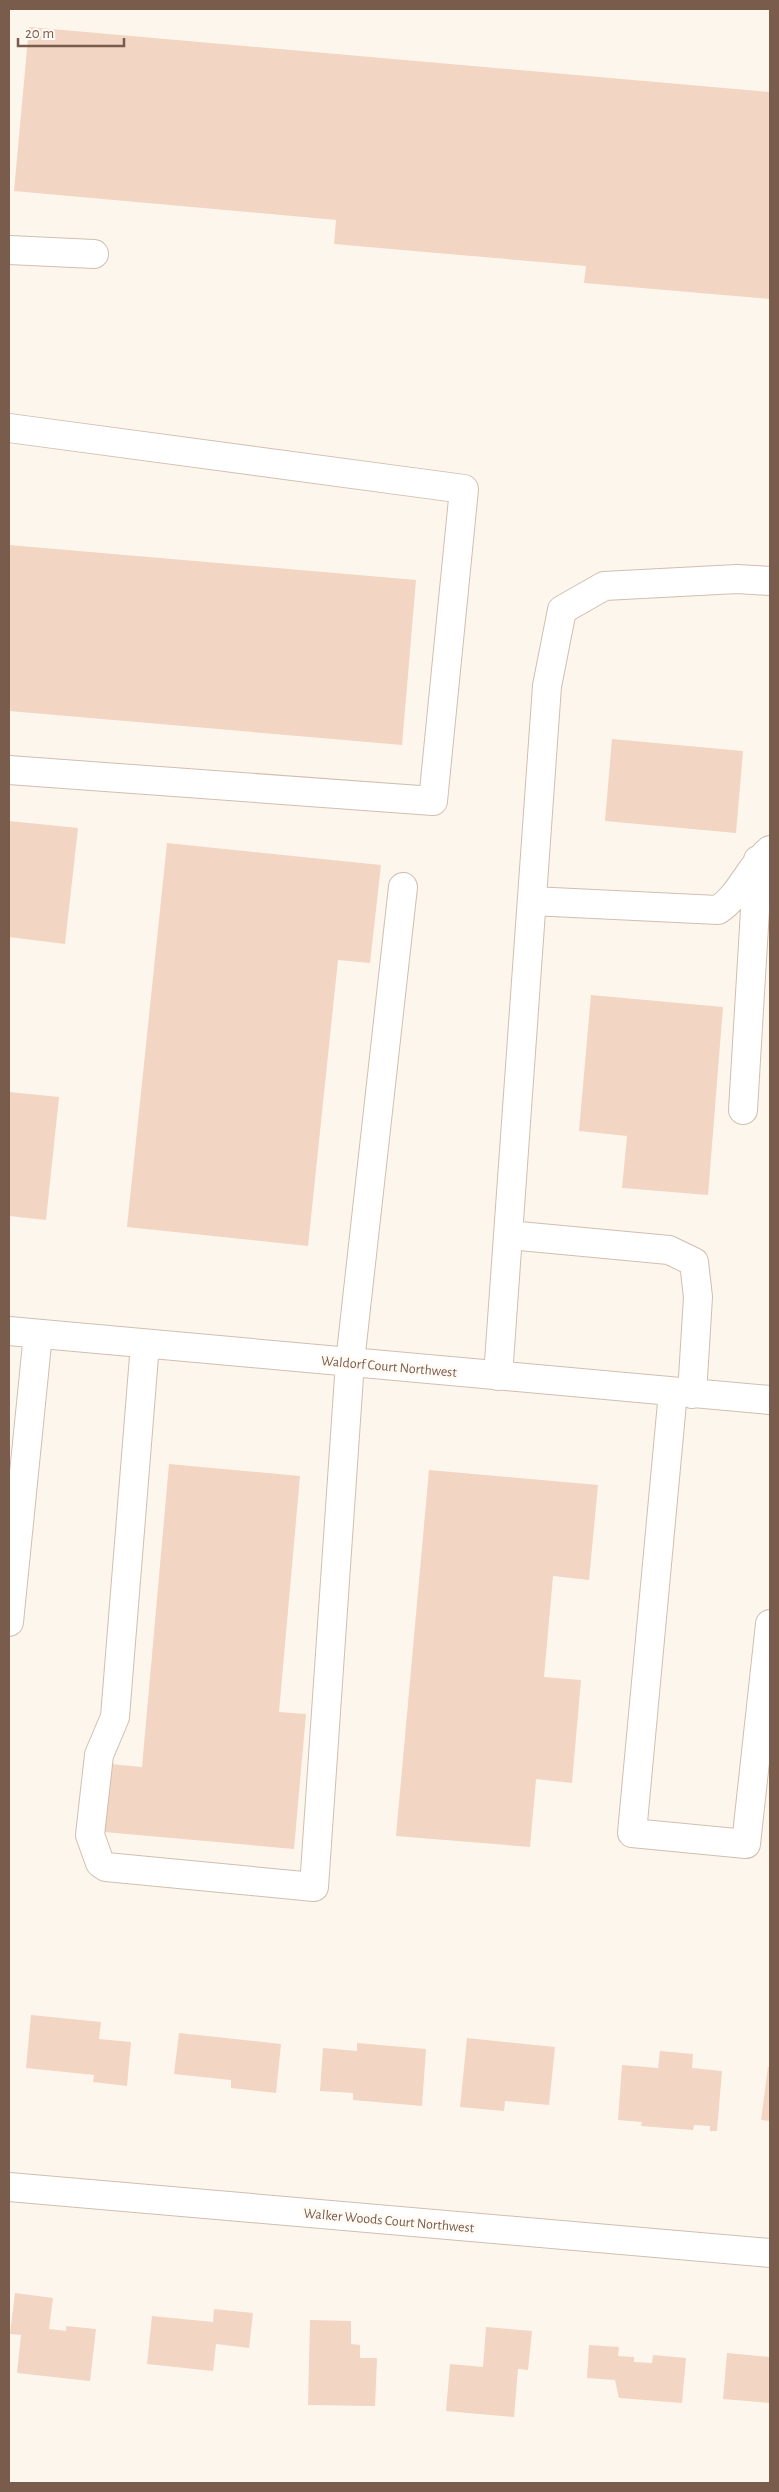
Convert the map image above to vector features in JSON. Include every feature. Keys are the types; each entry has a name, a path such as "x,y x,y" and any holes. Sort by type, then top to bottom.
{"street":[{"path":"9,250 94,254"},
{"path":"9,428 464,489 433,801 9,770"},
{"path":"498,1376 547,686 562,610 604,586 737,579 770,581"},
{"path":"532,901 718,910 726,905 764,855"},
{"path":"743,1110 764,855"},
{"path":"144,1344 115,1717 100,1756 90,1835 100,1862 106,1867 314,1887 350,1362 403,887"},
{"path":"508,1235 669,1250 694,1262 698,1297 682,1393 632,1833 746,1844 770,1624"},
{"name":"Waldorf Court Northwest","path":"9,1331 770,1400"},
{"path":"9,1622 38,1334"},
{"name":"Walker Woods Court Northwest","path":"9,2187 770,2253"}],"building":[{"path":"29,27 770,92 770,299 584,283 586,266 334,244 336,220 14,191"},
{"path":"9,545 416,580 402,745 9,711"},
{"path":"612,739 743,751 736,833 605,821"},
{"path":"9,821 78,828 65,944 9,937"},
{"path":"167,843 381,865 370,963 338,960 308,1246 127,1227"},
{"path":"591,995 723,1007 708,1195 622,1188 627,1136 579,1131"},
{"path":"9,1092 59,1097 46,1220 9,1216"},
{"path":"169,1464 300,1476 279,1712 306,1714 294,1849 104,1832 110,1764 142,1767"},
{"path":"429,1470 598,1485 589,1580 553,1576 544,1677 581,1680 572,1783 536,1779 530,1847 396,1836"},
{"path":"31,2015 101,2022 99,2039 131,2042 127,2086 93,2082 94,2075 26,2068"},
{"path":"179,2033 281,2044 276,2093 231,2088 231,2080 174,2074"},
{"path":"467,2038 555,2047 549,2105 505,2101 504,2111 460,2107"},
{"path":"357,2043 426,2049 422,2106 353,2100 353,2093 320,2091 323,2048 357,2051"},
{"path":"660,2051 693,2054 692,2068 722,2071 717,2131 710,2131 710,2126 694,2125 693,2130 641,2126 642,2122 618,2120 622,2065 658,2068"},
{"path":"768,2067 770,2067 770,2121 761,2120"},
{"path":"15,2293 53,2298 49,2329 66,2331 66,2326 96,2329 90,2381 17,2373 21,2335 10,2334"},
{"path":"214,2309 253,2313 249,2348 216,2344 213,2371 147,2364 152,2316 213,2322"},
{"path":"310,2320 351,2321 351,2344 360,2345 360,2358 377,2358 375,2406 308,2405"},
{"path":"486,2327 532,2331 528,2370 518,2369 514,2417 446,2411 450,2364 483,2367"},
{"path":"589,2345 619,2347 618,2356 634,2357 634,2362 652,2363 653,2355 686,2358 682,2403 619,2398 615,2380 587,2378"},
{"path":"727,2353 770,2357 770,2403 723,2399"}]}
